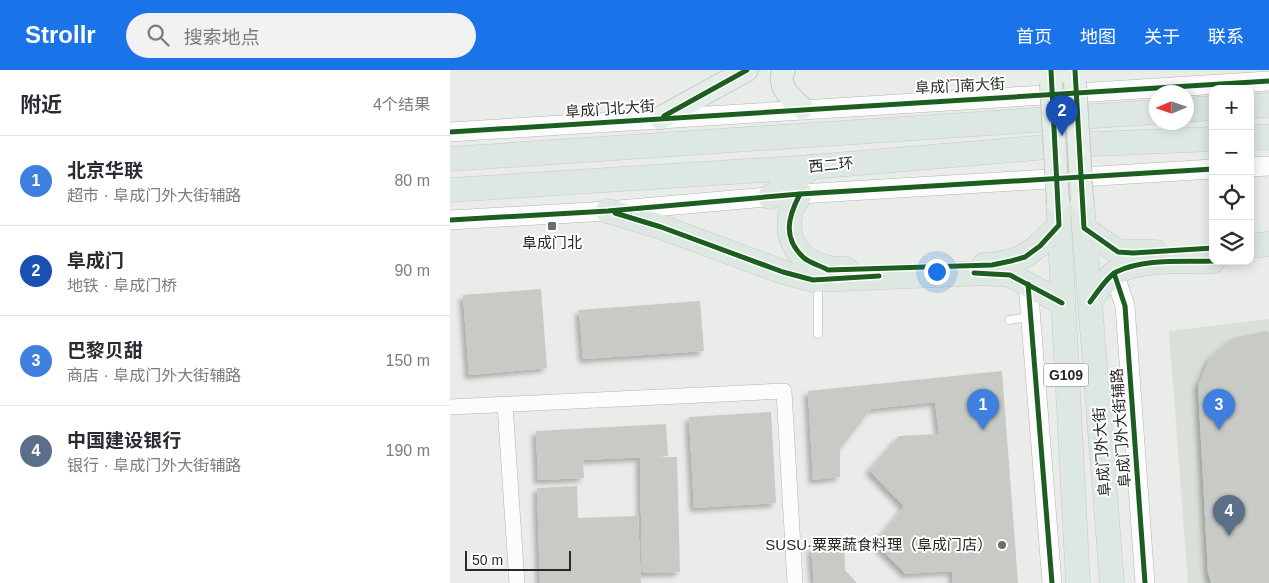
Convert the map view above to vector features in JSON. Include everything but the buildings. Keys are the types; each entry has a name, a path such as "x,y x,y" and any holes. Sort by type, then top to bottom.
{"highway":[{"path":"1254,106 1269,105"},
{"path":"1194,109 1209,108"},
{"name":"西二环","path":"450,159 1149,112"},
{"path":"1254,138 1269,137"},
{"name":"西二环","path":"450,190 812,167 1070,145 1209,139"},
{"path":"770,197 812,167"},
{"path":"800,194 790,214 790,239 804,258 828,270 1011,262 1025,257 1040,246 1058,214"},
{"name":"阜成门外大街","path":"1082,201 1112,583"},
{"path":"608,211 661,227 783,272 813,280 986,273 1010,276 1062,302"},
{"name":"阜成门外大街","path":"1058,214 1078,583"},
{"path":"1084,228 1118,252 1133,254 1209,248"},
{"path":"1254,246 1269,244"},
{"path":"1254,260 1269,260"},
{"path":"1090,302 1114,273 1135,266 1209,261"}],"main road":[{"path":"660,118 747,70"},
{"path":"784,70 782,74 785,93 802,108"},
{"path":"1075,76 1082,201"},
{"path":"1051,77 1058,214"}],"street":[{"name":"阜成门南大街","path":"802,108 1269,81"},
{"name":"阜成门北大街","path":"450,132 802,108"},
{"path":"1254,167 1269,166"},
{"path":"450,220 608,211 800,194 1209,169"},
{"name":"阜成门外大街辅路","path":"1114,273 1124,306 1145,583"},
{"path":"1028,284 1052,583"},
{"path":"450,408 784,391 795,583"},
{"path":"505,405 517,583"}],"lane":[{"path":"818,290 818,334"},
{"path":"1009,320 1030,317"}],"shaded area":[{"path":"1269,319 1269,583 1188,583 1169,331"}],"cycle path":[{"path":"664,116 747,70"},
{"path":"800,194 790,219 789,227 792,243 804,258 828,270 992,265 1025,257 1040,246 1059,225 1051,70"},
{"path":"1075,70 1084,228 1118,252 1133,253 1209,248"},
{"path":"450,132 1269,81"},
{"path":"450,220 608,211 800,194 1209,169"},
{"path":"615,213 661,227 783,272 813,280 879,276"},
{"path":"1090,302 1109,278 1116,272 1127,268 1151,263 1209,261"},
{"path":"974,273 1010,275 1062,303"},
{"path":"1114,273 1125,306 1145,583"},
{"path":"1028,284 1052,583"}],"place":[{"name":"阜成门","path":"1062,136"},
{"name":"阜成门北","path":"552,226"},
{"name":"北京华联","path":"983,430"},
{"name":"巴黎贝甜","path":"1219,430"},
{"name":"中国建设银行","path":"1229,536"},
{"name":"SUSU·粟粟蔬食料理（阜成门店）","path":"1002,545"}]}
